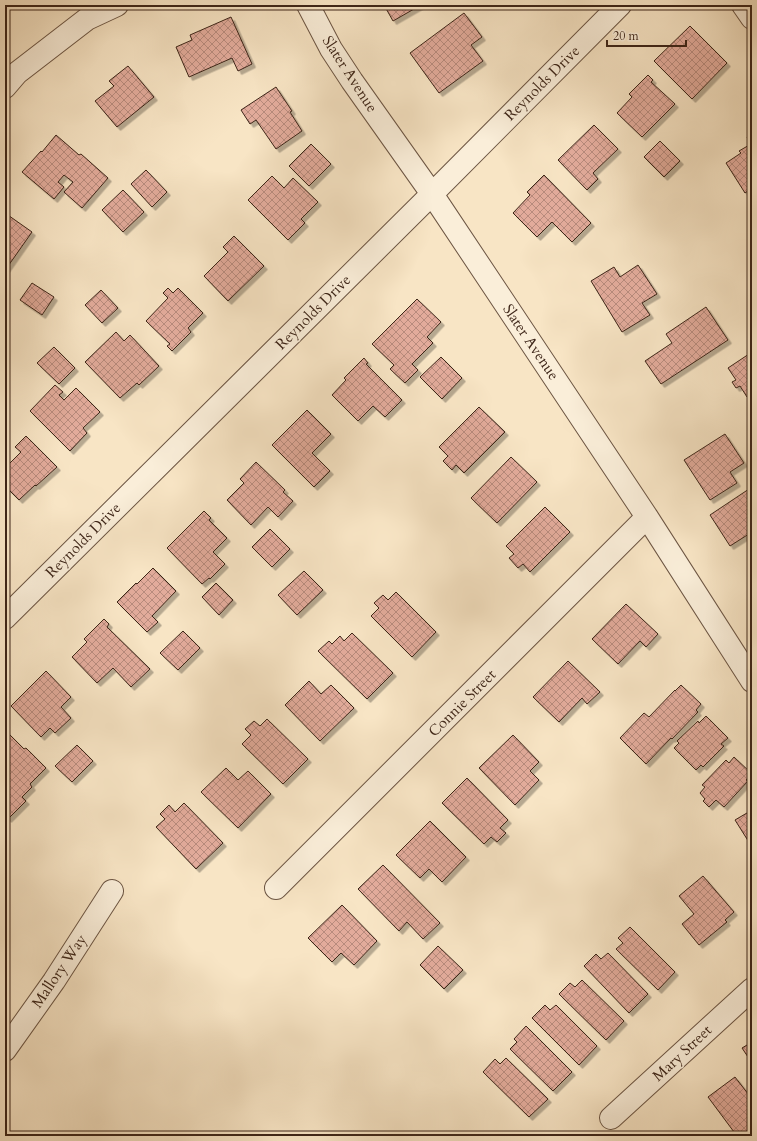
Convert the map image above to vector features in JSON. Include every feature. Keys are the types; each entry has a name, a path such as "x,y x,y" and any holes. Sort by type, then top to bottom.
{"street":[{"path":"5,87 18,73 87,19 117,5"},
{"name":"Slater Avenue","path":"308,5 331,49 352,81 432,194 647,517 752,681"},
{"name":"Reynolds Drive","path":"5,618 620,5"},
{"path":"743,5 752,18"},
{"name":"Connie Street","path":"276,888 647,517"},
{"name":"Mallory Way","path":"5,1050 54,981 112,891"},
{"name":"Mary Street","path":"611,1118 752,989"}],"building":[{"path":"384,5 421,5 393,21"},
{"path":"464,13 482,37 471,45 483,61 439,93 410,53"},
{"path":"231,17 252,64 238,71 232,58 189,77 176,47 192,40 190,35"},
{"path":"690,26 727,63 692,99 654,61"},
{"path":"128,66 154,97 117,127 95,101 114,86 109,81"},
{"path":"648,75 653,80 651,82 675,104 642,137 617,113 632,97 629,94"},
{"path":"276,87 292,111 290,112 302,131 276,149 256,120 250,124 241,110"},
{"path":"594,125 618,149 593,173 598,179 587,190 558,160"},
{"path":"752,134 752,188 745,193 726,163 741,153 739,151 751,144 747,137"},
{"path":"56,135 79,155 81,154 108,178 82,208 64,192 73,182 64,175 58,182 64,187 54,199 22,172"},
{"path":"660,141 680,161 664,177 644,157"},
{"path":"311,144 331,164 309,186 289,166"},
{"path":"146,170 167,192 152,207 131,184"},
{"path":"544,175 591,223 572,242 552,222 537,237 513,213 530,195 527,192"},
{"path":"272,176 284,188 293,178 318,202 301,219 305,223 288,240 248,200"},
{"path":"123,190 144,212 123,232 102,210"},
{"path":"5,213 32,232 6,269 5,268"},
{"path":"234,236 264,266 228,301 204,276 228,252 223,247"},
{"path":"638,265 657,294 642,303 650,315 622,332 591,281 614,267 620,277"},
{"path":"32,283 54,297 42,315 20,300"},
{"path":"168,288 173,293 178,288 203,313 188,328 191,332 172,351 167,346 170,344 146,321 168,298 163,293"},
{"path":"101,290 118,308 102,323 85,305"},
{"path":"417,299 441,322 427,337 433,343 412,364 418,370 405,383 390,369 394,365 372,344"},
{"path":"706,307 728,340 661,384 645,361 672,343 666,334"},
{"path":"116,332 124,341 130,335 159,366 139,385 137,383 120,398 85,362"},
{"path":"54,347 75,368 59,384 37,363"},
{"path":"752,352 752,394 747,397 740,386 736,388 732,382 736,380 728,368"},
{"path":"441,357 462,378 442,399 420,377"},
{"path":"364,358 368,363 366,364 402,400 385,417 373,406 358,421 332,395 346,380 344,378"},
{"path":"55,385 63,392 59,395 64,400 76,388 100,412 83,428 87,433 70,451 30,411"},
{"path":"479,407 505,432 464,473 456,465 452,470 443,461 448,456 439,447"},
{"path":"307,410 331,434 312,453 330,471 314,487 272,445"},
{"path":"725,434 744,463 730,472 737,483 710,500 684,460"},
{"path":"26,436 57,467 19,500 5,486 5,468 21,452 15,447"},
{"path":"511,457 537,482 497,523 471,498"},
{"path":"256,462 285,490 283,492 293,501 278,517 268,507 251,525 227,500 244,483 240,479"},
{"path":"752,487 752,532 730,546 710,515"},
{"path":"545,507 570,532 530,572 523,564 518,568 509,558 514,554 506,546"},
{"path":"204,511 211,518 209,520 227,538 213,552 225,564 210,579 209,578 202,584 167,548"},
{"path":"270,529 290,549 272,567 252,547"},
{"path":"153,568 176,591 152,616 158,622 147,632 117,602"},
{"path":"304,571 323,590 297,615 278,595"},
{"path":"216,583 233,600 219,615 202,597"},
{"path":"396,592 436,632 412,657 371,616 379,608 374,603 383,595 388,600"},
{"path":"626,604 658,634 646,647 640,641 618,664 592,639"},
{"path":"104,619 109,624 107,627 150,669 131,687 113,668 97,683 72,657 87,642 84,639"},
{"path":"183,631 200,648 178,670 160,653"},
{"path":"352,633 393,673 367,699 318,651 329,641 332,644 340,636 344,641"},
{"path":"568,661 600,692 587,704 582,698 559,722 533,697"},
{"path":"46,671 71,697 61,707 71,718 55,733 50,728 41,737 11,706"},
{"path":"309,681 321,694 331,685 354,708 320,741 285,705"},
{"path":"681,685 701,704 696,710 698,712 646,764 620,738 644,713 649,717"},
{"path":"706,716 728,738 721,744 724,746 703,767 701,765 696,770 674,748 679,743 677,741 698,721 699,723"},
{"path":"267,719 308,759 283,784 242,744 251,735 245,729 254,721 260,726"},
{"path":"5,730 46,768 30,784 32,787 22,797 26,801 8,819 5,816"},
{"path":"513,735 539,762 530,771 539,780 515,805 479,768"},
{"path":"77,745 93,761 72,782 55,766"},
{"path":"734,757 752,774 746,780 748,781 724,807 716,800 709,807 703,801 705,799 700,793 705,787 702,785 726,760 729,763"},
{"path":"226,768 238,780 248,771 271,794 238,828 201,792"},
{"path":"467,778 508,820 500,828 506,833 497,842 491,837 484,844 442,803"},
{"path":"184,803 223,843 196,869 156,827 165,819 160,814 169,805 175,812"},
{"path":"752,810 752,847 735,820"},
{"path":"430,821 466,857 442,882 429,869 420,878 396,855"},
{"path":"383,865 440,923 423,939 407,922 399,931 358,889"},
{"path":"703,876 734,912 725,920 727,922 699,945 682,924 694,914 679,896"},
{"path":"342,905 377,941 354,965 341,953 332,962 308,938"},
{"path":"630,927 675,972 658,990 616,949 623,943 618,938"},
{"path":"438,946 463,970 444,989 420,965"},
{"path":"608,953 648,994 629,1013 584,966 596,954 601,959"},
{"path":"582,980 624,1021 606,1040 559,994 570,983 575,987"},
{"path":"545,1005 550,1010 556,1005 597,1046 579,1065 532,1018"},
{"path":"526,1026 572,1072 553,1091 510,1049 517,1042 514,1039"},
{"path":"752,1042 752,1063 742,1048"},
{"path":"506,1058 548,1099 529,1117 483,1072 495,1059 500,1064"},
{"path":"735,1077 752,1099 752,1136 737,1136 708,1097"}]}
